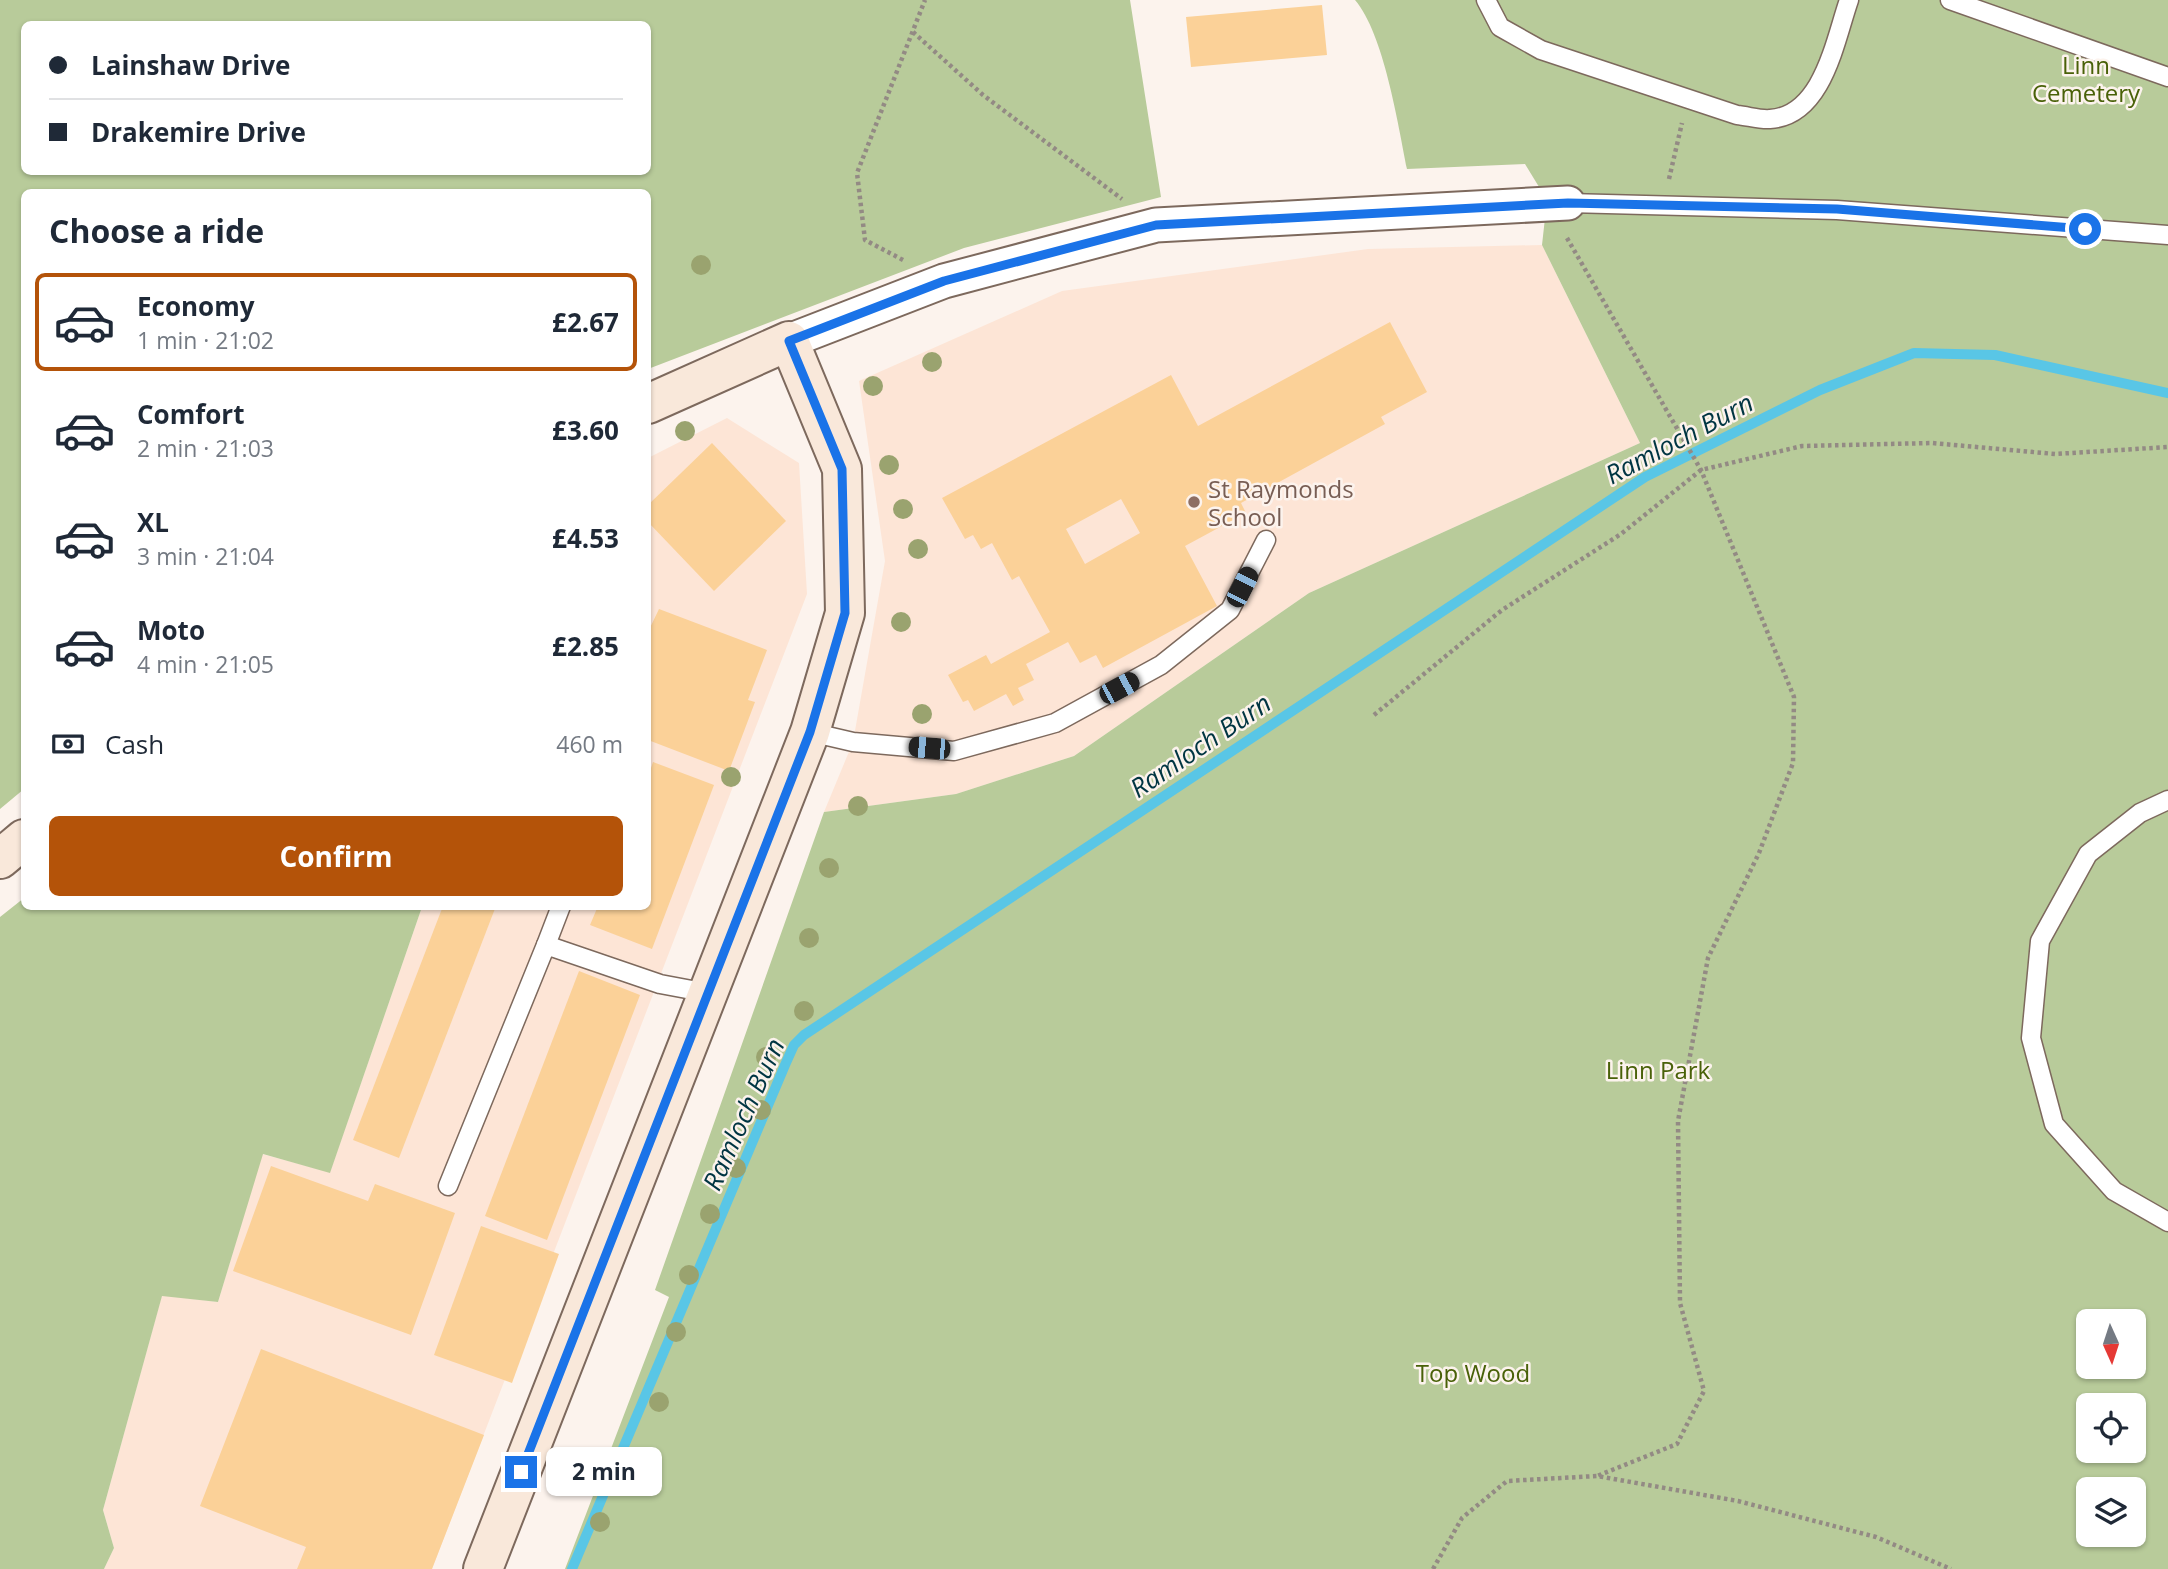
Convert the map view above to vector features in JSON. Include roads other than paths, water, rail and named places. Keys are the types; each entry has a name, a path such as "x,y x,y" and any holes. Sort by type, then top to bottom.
{"street":[{"path":"651,403 789,341 944,281 1156,225 1558,204"},
{"path":"483,1569 810,732 845,613 842,469 789,341"},
{"path":"0,859 21,842"}],"lane":[{"path":"1486,0 1500,27 1541,50 1737,115 1771,119 1800,108 1819,84 1849,0"},
{"path":"1950,0 2168,77"},
{"path":"1558,204 1837,209 2168,235"},
{"path":"810,732 853,741 954,751 1055,723 1161,665 1230,610 1266,540"},
{"path":"2168,800 2140,813 2088,854 2040,941 2031,1038 2054,1124 2114,1191 2168,1222"},
{"path":"448,1186 559,910"},
{"path":"546,945 660,984 708,993"}],"waterway":[{"name":"Ramloch Burn","path":"572,1569 785,1065 794,1045 804,1035 1645,477 1820,390 1914,353 1995,355 2168,393"}],"place":[{"name":"St Raymonds School","path":"1194,502"}],"park label":[{"name":"Linn Cemetery","path":"2086,78"},
{"name":"Linn Park","path":"1658,1069"},
{"name":"Top Wood","path":"1473,1372"}]}
